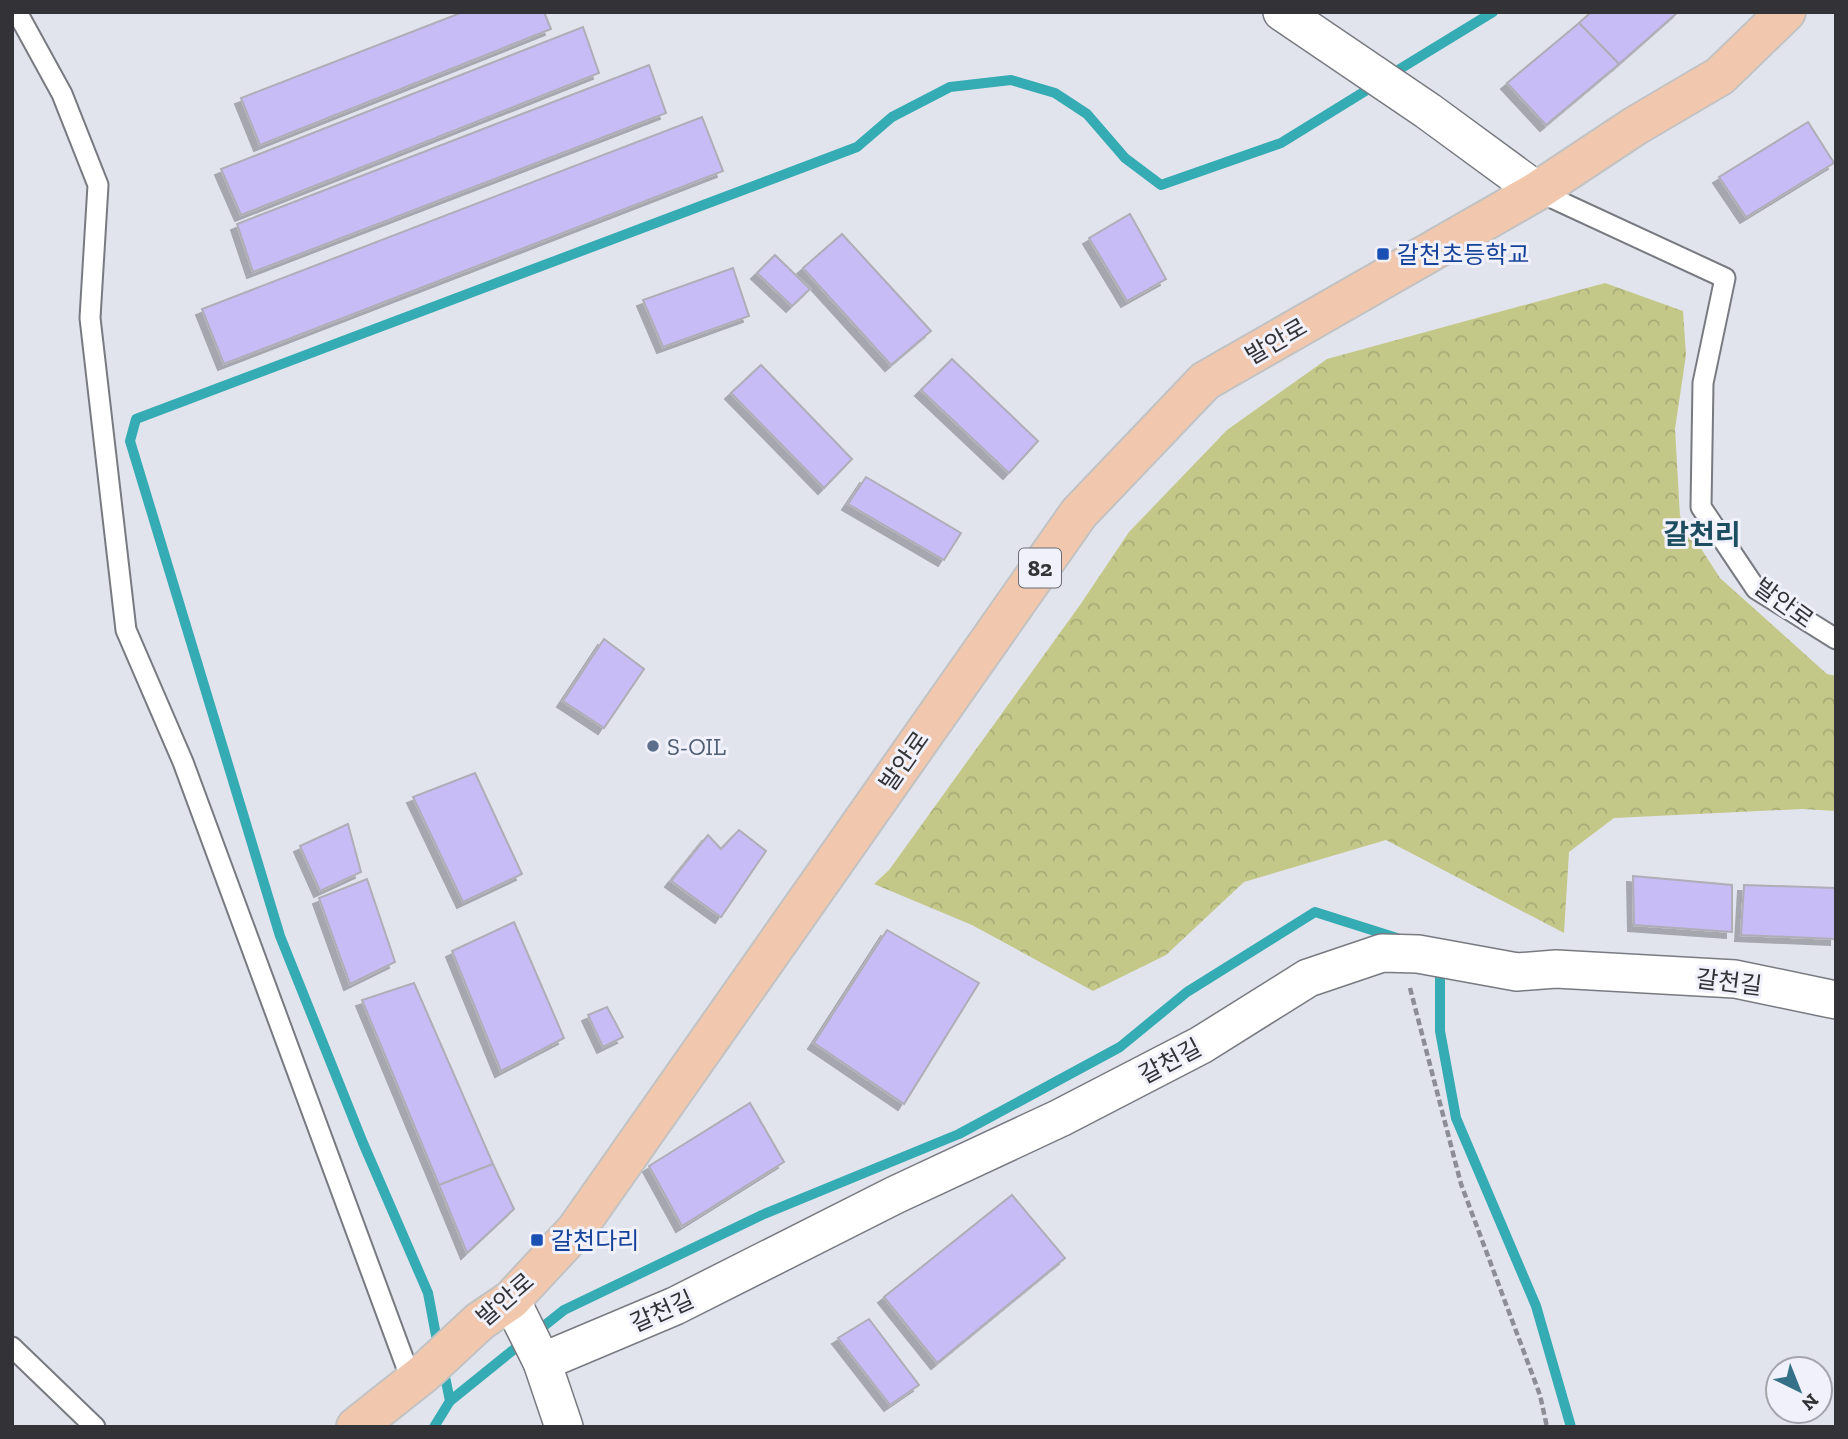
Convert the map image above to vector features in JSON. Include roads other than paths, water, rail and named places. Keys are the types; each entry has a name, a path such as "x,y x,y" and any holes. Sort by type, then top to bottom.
{"main road":[{"name":"발안로","path":"356,1427 481,1321 528,1332 576,1230 1079,513 1205,381 1537,191 1635,126 1720,76 1786,12"}],"street":[{"name":"발안로","path":"1282,12 1428,111 1537,191"},
{"name":"갈천길","path":"528,1332 675,1306 895,1195 1060,1118 1200,1045 1308,978 1382,953 1410,954 1517,972 1556,969 1735,979 1836,1000"},
{"path":"528,1332 564,1427"}],"lane":[{"path":"18,12 62,94 97,185 90,318 126,630 183,762 418,1377"},
{"name":"발안로","path":"1537,191 1724,278 1703,383 1701,508 1756,589 1836,639"},
{"path":"12,1347 95,1427"}],"waterway":[{"path":"1390,75 1493,12"},
{"path":"438,1346 428,1293 363,1143 280,936 130,441 136,419 857,147 892,117 950,87 1011,80 1055,93 1087,114 1125,158 1161,185 1281,143 1375,85"},
{"path":"535,1333 564,1310 762,1215 959,1134 1120,1047 1187,992 1315,912 1397,938"},
{"path":"1440,964 1440,1031 1456,1118 1536,1306 1571,1427"},
{"path":"434,1427 450,1401 523,1342"},
{"path":"443,1367 450,1401"}],"place":[{"name":"갈천초등학교","path":"1383,254"},
{"name":"S-OIL","path":"653,746"},
{"name":"갈천다리","path":"537,1240"}],"district":[{"name":"갈천리","path":"1702,534"}]}
